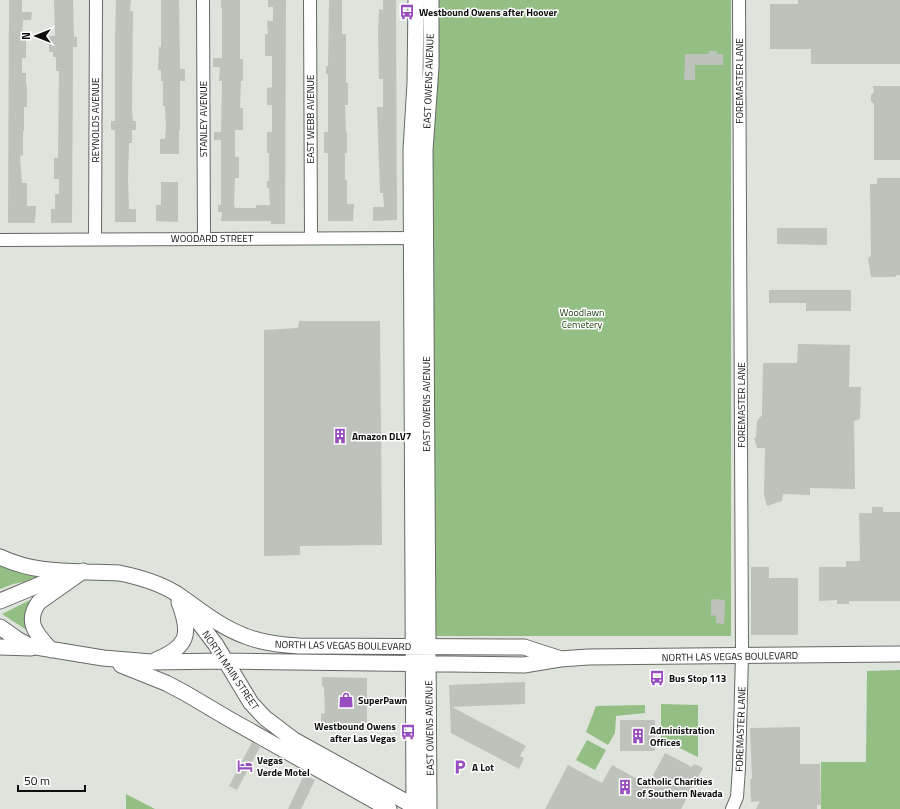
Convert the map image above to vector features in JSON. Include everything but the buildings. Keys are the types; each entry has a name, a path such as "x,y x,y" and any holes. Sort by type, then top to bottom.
{"main road":[{"name":"EAST OWENS AVENUE","path":"416,0 415,83 411,150 418,238 428,647 429,809"},
{"name":"EAST OWENS AVENUE","path":"415,808 412,646 418,238 431,66 431,0"},
{"name":"NORTH LAS VEGAS BOULEVARD","path":"0,557 13,563 43,570 119,573 130,575 155,583 176,594 219,623 240,634 258,641 274,644 292,646 524,647 560,659"},
{"path":"0,601 41,584 83,571"},
{"path":"51,650 37,635 33,626 33,614 35,607 39,602 83,571"},
{"path":"151,662 174,651 185,637 186,624 176,594"},
{"name":"NORTH MAIN STREET","path":"176,594 201,624 226,661 251,703 265,718 294,740 415,808"},
{"name":"NORTH LAS VEGAS BOULEVARD","path":"0,627 17,640 30,646 103,658 151,662 226,661 524,665 560,659 588,657 900,654"},
{"path":"0,647 51,650"},
{"path":"103,658 149,675 186,693 229,719 389,809"}],"street":[{"name":"REYNOLDS AVENUE","path":"95,239 96,0"},
{"name":"STANLEY AVENUE","path":"203,0 204,238"},
{"name":"EAST WEBB AVENUE","path":"310,0 311,238"},
{"name":"FOREMASTER LANE","path":"732,809 737,797 739,768 742,655 739,0"},
{"name":"WOODARD STREET","path":"0,240 418,238"}],"green space":[{"name":"Woodlawn Cemetery","path":"432,0 731,0 731,636 432,636"},
{"path":"0,562 38,574 39,577 34,580 13,584 0,589"},
{"path":"34,598 28,631 2,614"},
{"path":"900,670 900,809 821,809 821,762 866,762 867,671"},
{"path":"661,704 698,705 698,757 661,739"},
{"path":"645,705 645,713 616,716 615,733 608,745 586,732 596,706"},
{"path":"587,740 606,750 595,770 576,760"},
{"path":"126,794 155,809 126,809"}],"place":[{"name":"Westbound Owens after Hoover","path":"407,12"},
{"name":"Amazon DLV7","path":"340,436"},
{"name":"Bus Stop 113","path":"657,678"},
{"name":"SuperPawn","path":"346,700"},
{"name":"Westbound Owens after Las Vegas","path":"408,732"},
{"name":"Administration Offices","path":"638,736"},
{"name":"Vegas Verde Motel","path":"245,766"},
{"name":"A Lot","path":"460,767"},
{"name":"Catholic Charities of Southern Nevada","path":"625,787"}]}
